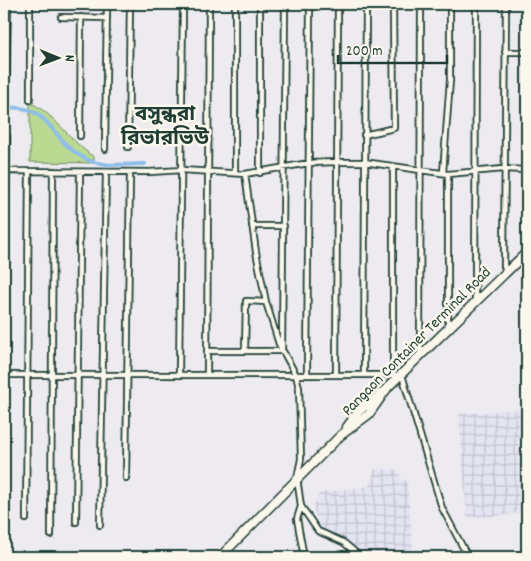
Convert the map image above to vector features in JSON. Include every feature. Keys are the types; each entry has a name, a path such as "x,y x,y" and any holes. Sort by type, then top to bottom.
{"highway":[{"name":"Pangaon Container Terminal Road","path":"220,557 341,435 358,412 402,375 527,252"}],"street":[{"path":"6,87 8,4"},
{"path":"30,4 30,100"},
{"path":"105,148 107,4"},
{"path":"128,147 130,4"},
{"path":"179,375 183,4"},
{"path":"207,375 209,4"},
{"path":"235,4 236,173"},
{"path":"260,4 260,172"},
{"path":"282,351 285,4"},
{"path":"307,375 310,4"},
{"path":"336,375 338,4"},
{"path":"364,375 366,4"},
{"path":"364,135 394,128 393,4"},
{"path":"420,356 421,4"},
{"path":"448,330 446,173 450,80 450,4"},
{"path":"475,302 476,4"},
{"path":"506,4 503,169 504,266 506,272"},
{"path":"61,17 107,18"},
{"path":"80,136 81,18"},
{"path":"505,52 527,52"},
{"path":"4,303 6,137"},
{"path":"5,171 130,172 182,170 245,174 309,163 336,162 364,162 420,172 527,170"},
{"path":"393,166 393,375"},
{"path":"26,520 30,171"},
{"path":"51,535 52,171"},
{"path":"76,522 80,172"},
{"path":"100,525 106,172"},
{"path":"126,478 130,172"},
{"path":"245,174 252,226 266,302 274,332 282,351 296,375 301,398 301,458 297,478 301,506 297,520 304,557"},
{"path":"252,226 284,226"},
{"path":"245,351 246,301 266,302"},
{"path":"207,351 282,351"},
{"path":"4,375 402,375 442,508 468,557"},
{"path":"301,506 318,531 343,542 361,557 388,557"}],"shaded area":[{"path":"527,409 527,513 467,518 459,414"},
{"path":"375,469 398,470 402,480 407,481 413,552 356,555 347,550 342,539 324,532 319,525 313,508 319,493 369,486"}],"green space":[{"path":"30,103 54,119 78,144 94,157 94,163 30,162"}],"waterway":[{"path":"4,108 20,108 32,111 41,117 73,151 91,161 114,165 145,164"}],"district":[{"name":"বসুন্ধরা রিভারভিউ","path":"165,128"}]}
